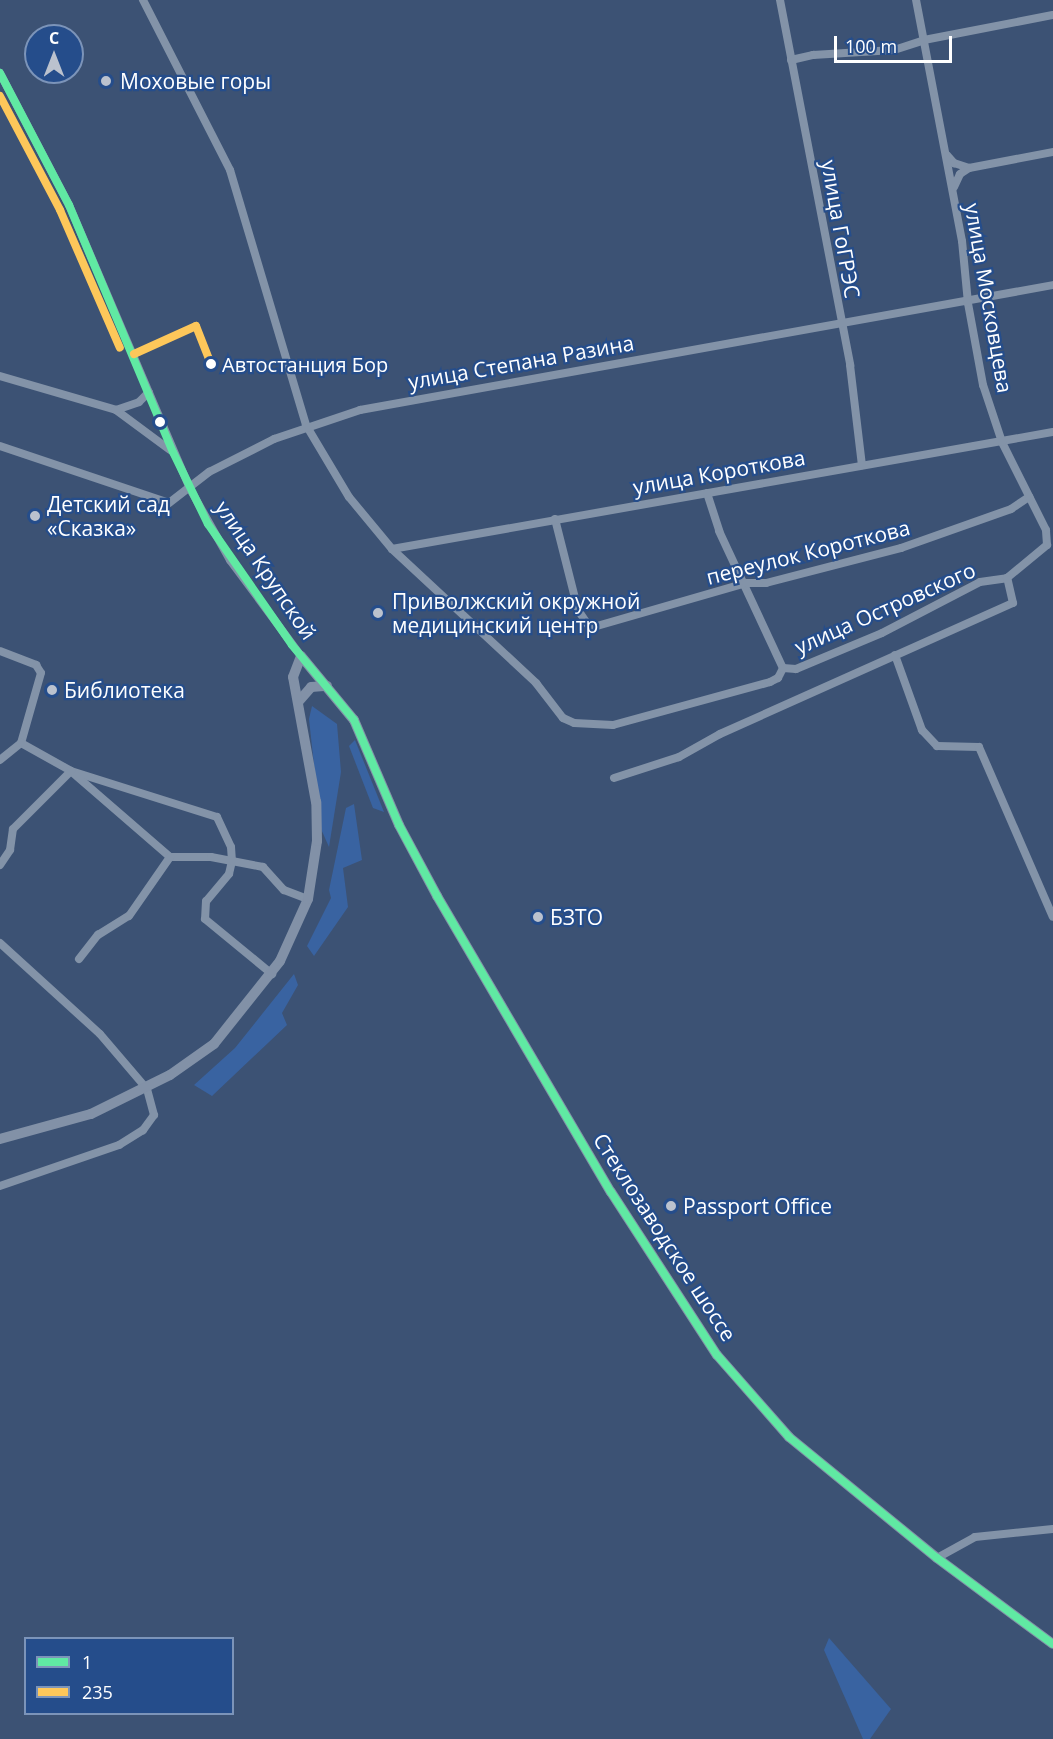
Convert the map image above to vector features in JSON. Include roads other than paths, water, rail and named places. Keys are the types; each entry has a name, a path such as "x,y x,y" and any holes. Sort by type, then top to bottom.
{"main road":[{"name":"улица Крупской","path":"301,656 354,720 368,749"},
{"path":"0,1139 91,1114 147,1089 214,1044 272,974 290,944 308,899 318,824 299,701 293,677 301,656"},
{"path":"299,701 311,687 327,686"},
{"name":"Стеклозаводское шоссе","path":"368,749 399,825 437,897 611,1192 717,1355 789,1437 937,1558 1053,1644"}],"street":[{"path":"143,0 230,170 306,425 349,497 392,549"},
{"name":"улица ГоГРЭС","path":"780,0 840,323 850,365 862,465"},
{"name":"улица Московцева","path":"916,0 953,190 966,266 968,303 983,385 1002,442 1046,530 1047,545"},
{"path":"791,60 813,55 894,50 924,40 1053,15"},
{"name":"улица Крупской","path":"0,73 69,205 189,487 230,560 301,656"},
{"path":"945,152 954,163 969,168"},
{"path":"953,190 960,174 969,168 1053,152"},
{"path":"840,323 968,303 1053,285"},
{"name":"улица Степана Разина","path":"0,446 162,503 169,502 230,461 306,425 360,410 840,323"},
{"path":"0,376 116,410 173,452"},
{"path":"116,410 140,402 149,392"},
{"name":"улица Короткова","path":"392,549 1053,432"},
{"path":"706,493 719,531 746,583 783,668"},
{"name":"переулок Короткова","path":"555,519 578,610 590,628 746,583 776,581 901,548 1011,509 1029,497"},
{"name":"улица Островского","path":"392,549 536,683 563,718 595,727 770,682 778,678 783,668 796,669 882,633 980,582 1007,578 1047,545"},
{"path":"614,778 679,757 720,734 1013,603 1007,578"},
{"path":"0,651 36,665 40,680 21,743 3,757"},
{"path":"895,655 922,730 938,746 979,747 1053,917"},
{"path":"21,743 71,771 217,818 231,846 232,861 229,874 206,901 205,919 272,974"},
{"path":"71,771 170,857 232,861 269,869 284,890 308,899"},
{"path":"0,865 10,850 13,829 71,771"},
{"path":"79,959 98,935 129,916 170,857"},
{"path":"0,943 80,1014 147,1089 153,1115 135,1136 0,1186"},
{"path":"937,1558 975,1537 1053,1529"}],"place":[{"name":"Моховые горы","path":"106,81"},
{"name":"Автостанция Бор","path":"211,364"},
{"name":"Детский сад «Сказка»","path":"35,516"},
{"name":"Приволжский окружной медицинский центр","path":"378,613"},
{"name":"Библиотека","path":"52,690"},
{"name":"БЗТО","path":"538,917"},
{"name":"Passport Office","path":"671,1206"}]}
